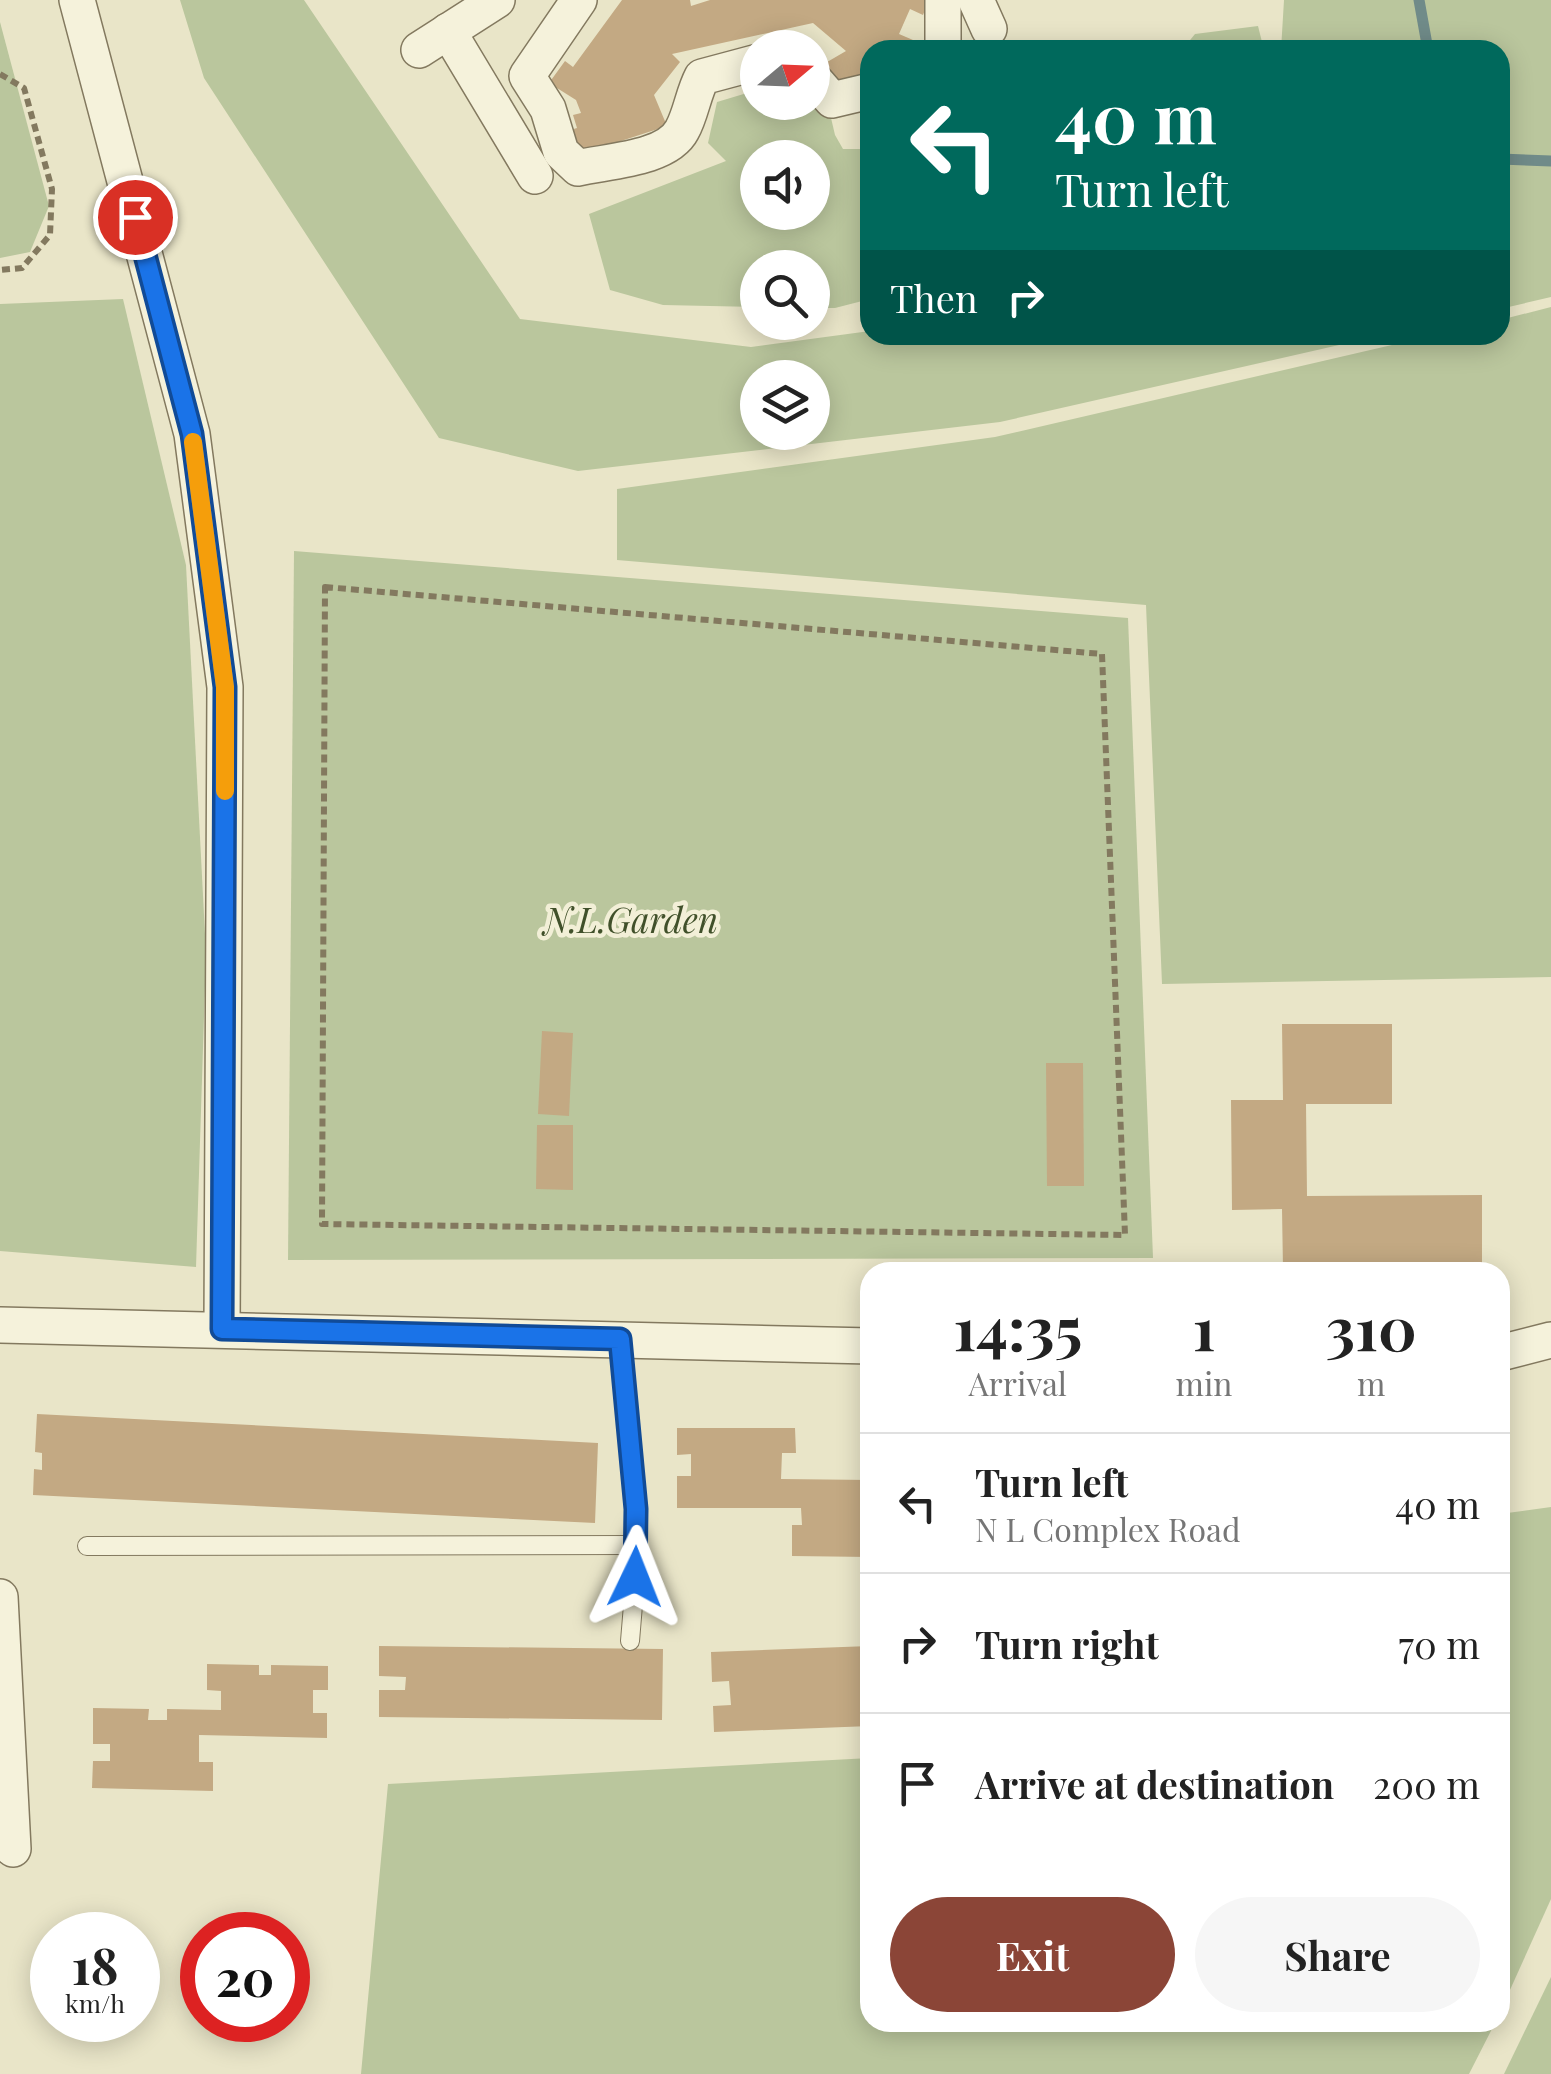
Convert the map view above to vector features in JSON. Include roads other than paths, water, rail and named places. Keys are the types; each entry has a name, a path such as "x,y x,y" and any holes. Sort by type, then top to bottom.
{"street":[{"path":"78,0 192,434 225,687 222,1329"},
{"path":"498,0 434,41 535,176"},
{"path":"579,0 527,76 548,109 562,152 578,168 666,147 682,130 689,101 702,77 740,67"},
{"path":"943,0 943,40"},
{"path":"830,98 860,93"},
{"path":"0,1325 860,1346"},
{"path":"1510,1350 1551,1340"},
{"path":"0,1597 13,1849"}],"lane":[{"path":"620,1339 638,1544 630,1641"},
{"path":"87,1546 638,1544"}],"waterway":[{"path":"1419,0 1426,40"},
{"path":"1510,159 1551,161"}],"park label":[{"name":"N.L.Garden","path":"631,921"}]}
